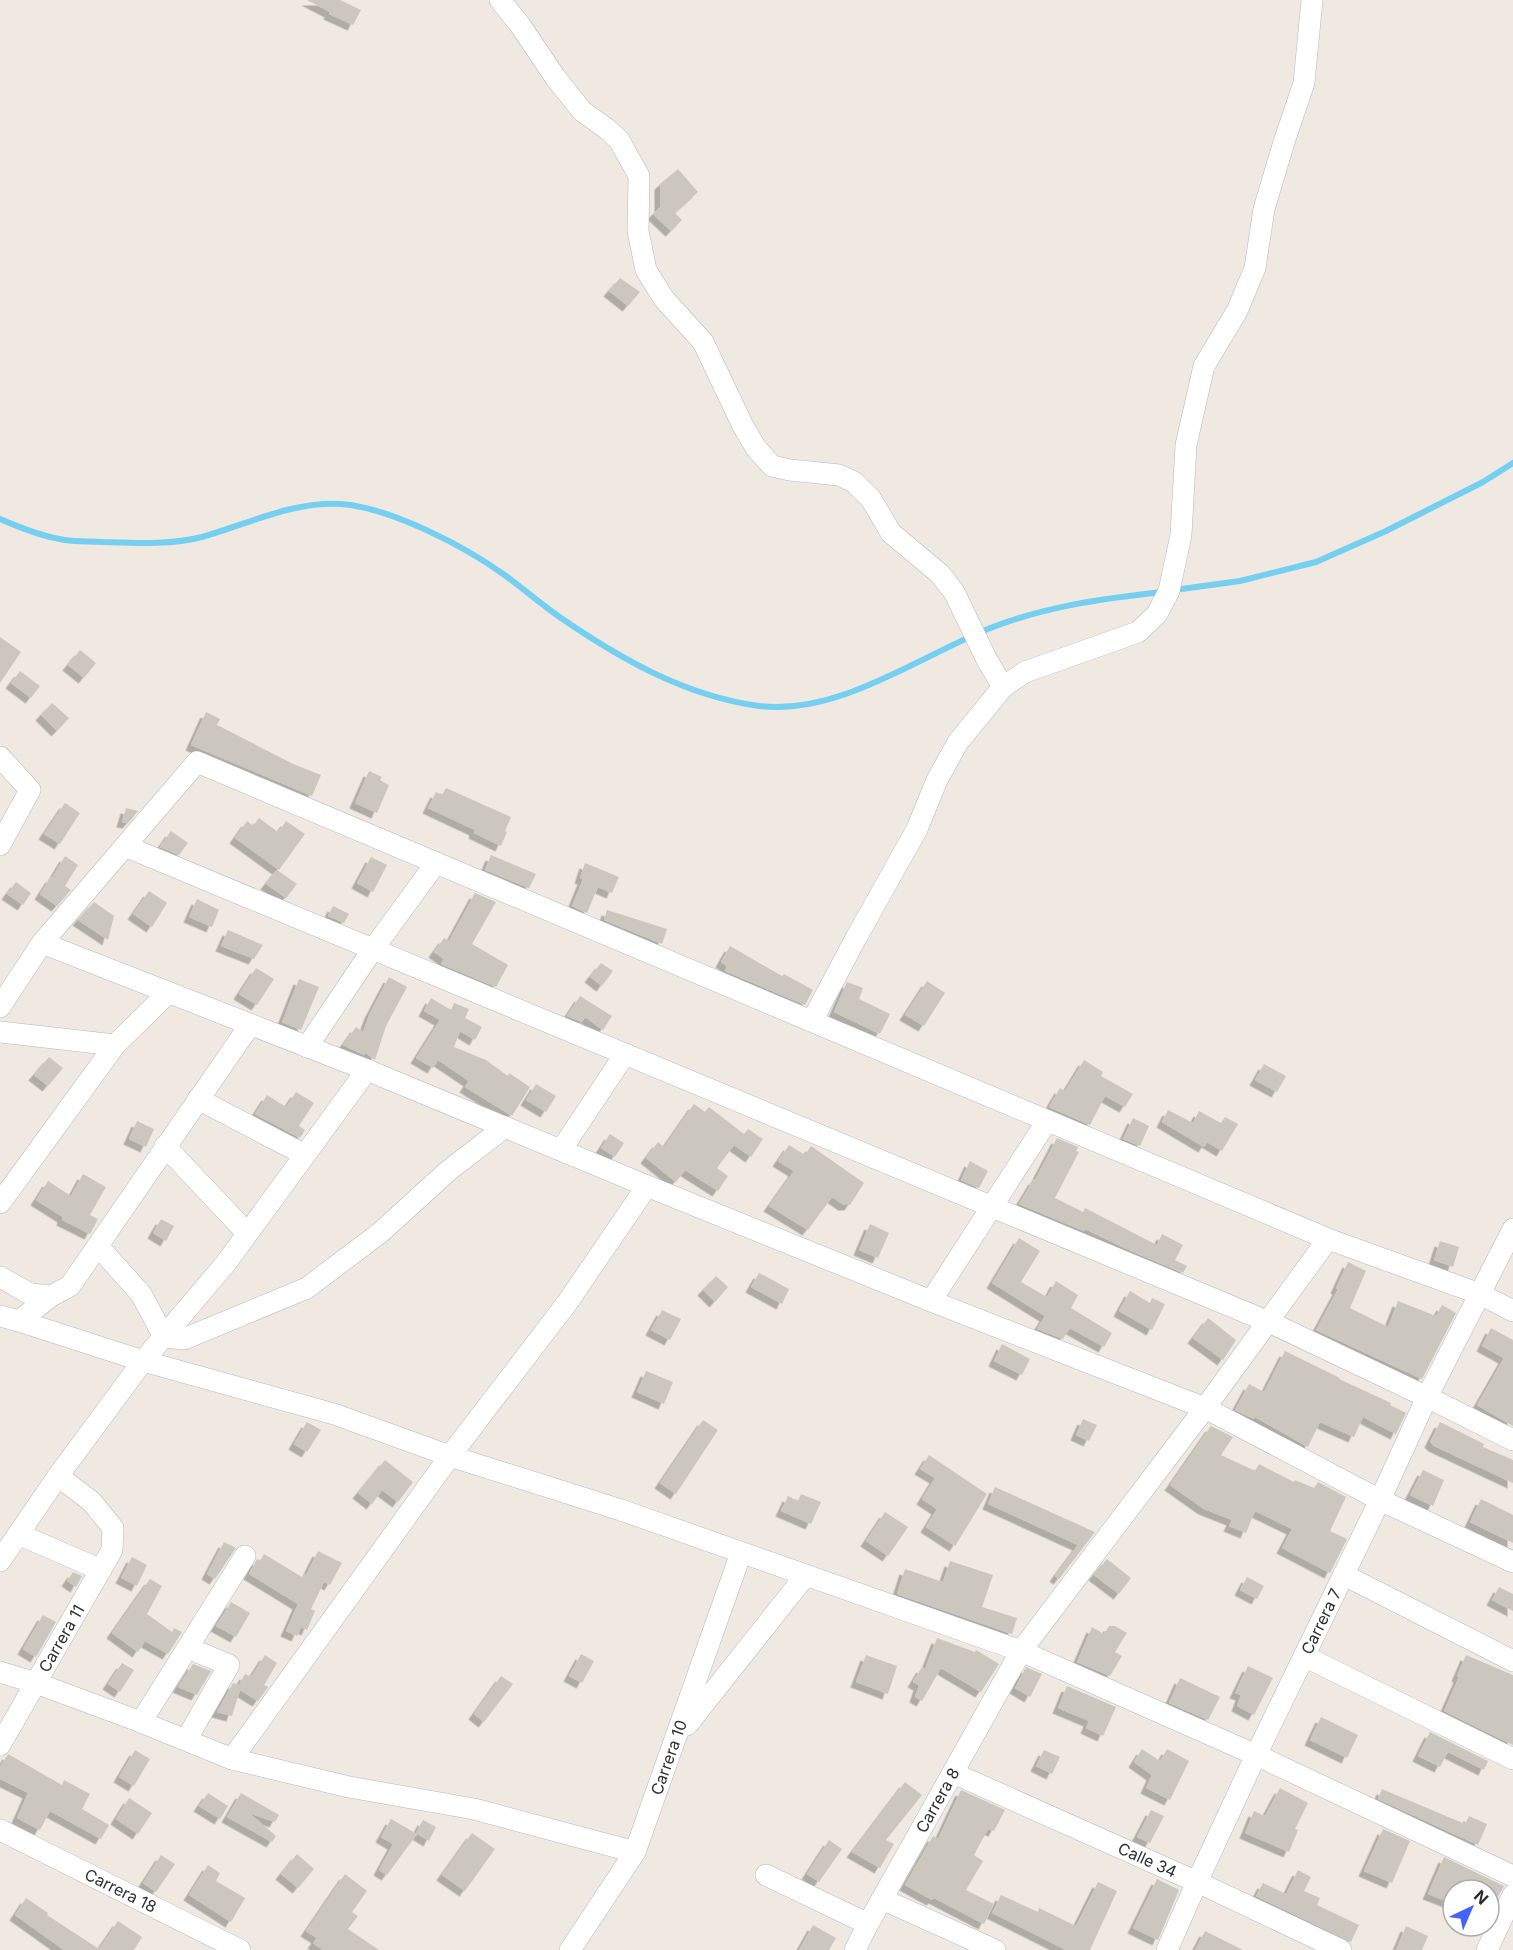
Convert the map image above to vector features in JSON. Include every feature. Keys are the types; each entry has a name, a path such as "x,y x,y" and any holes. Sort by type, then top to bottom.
{"street":[{"path":"500,0 582,111 608,129 619,140 639,176 638,231 646,270 664,299 703,342 756,448 772,466 839,475 854,482 871,499 891,533 940,574 954,592 987,660 1003,687"},
{"path":"812,1022 917,828 937,780 958,742 1003,687 1025,672 1138,632 1157,614 1168,591 1181,535 1186,445 1204,366 1237,311 1255,268 1264,209 1304,83 1312,0"},
{"path":"0,757 30,790 0,844"},
{"path":"0,1007 42,943 198,762 1328,1239 1480,1294 1513,1311"},
{"path":"124,846 1269,1322 1428,1396 1513,1440"},
{"path":"307,1047 373,949 436,863"},
{"path":"42,943 367,1070 931,1301 1205,1408 1380,1500 1513,1563"},
{"path":"0,1203 114,1045 168,993"},
{"path":"10,1319 70,1286 250,1025"},
{"path":"0,1032 114,1045"},
{"path":"561,1150 625,1054"},
{"path":"0,1561 58,1476 143,1361 226,1263 367,1070"},
{"path":"198,1099 304,1155"},
{"path":"931,1301 1047,1121"},
{"path":"164,1337 184,1339 307,1288 381,1232 448,1171 505,1127"},
{"path":"165,1146 247,1233"},
{"path":"232,1758 450,1456 567,1303 647,1186"},
{"name":"Carrera 7","path":"1167,1950 1256,1755 1428,1396 1513,1229"},
{"name":"Carrera 8","path":"855,1950 1021,1651 1205,1408 1328,1239"},
{"path":"98,1246 141,1294 164,1337"},
{"path":"0,1277 30,1294 51,1296"},
{"path":"10,1319 143,1361 334,1414 450,1456 621,1510 1021,1651 1256,1755 1513,1876"},
{"name":"Carrera 11","path":"0,1745 112,1550 113,1528 92,1502 58,1476"},
{"path":"18,1534 101,1570"},
{"name":"Carrera 10","path":"570,1950 635,1852 741,1553"},
{"path":"141,1722 245,1556"},
{"path":"677,1737 806,1575"},
{"path":"1344,1575 1513,1661"},
{"path":"186,1740 229,1665 188,1648"},
{"path":"1304,1656 1513,1759"},
{"path":"0,1672 36,1683 232,1758 349,1787 474,1809 635,1852"},
{"name":"Calle 34","path":"953,1773 1197,1882 1341,1950"},
{"name":"Carrera 18","path":"0,1830 240,1950"},
{"path":"765,1875 868,1924"},
{"path":"1487,1950 1513,1895"},
{"path":"882,1899 995,1950"}],"building":[{"path":"307,0 340,0 361,10 353,25"},
{"path":"678,169 698,192 675,213 682,220 671,231 653,214 660,207 660,184"},
{"path":"620,278 640,292 628,306 609,291"},
{"path":"0,637 21,652 0,683"},
{"path":"80,650 96,663 84,678 68,665"},
{"path":"20,671 40,686 31,698 11,683"},
{"path":"52,703 69,718 57,731 41,715"},
{"path":"206,712 220,719 217,725 293,764 321,775 312,796 191,745"},
{"path":"369,771 382,777 380,780 389,785 377,813 355,803"},
{"path":"446,788 511,817 501,846 474,833 475,830 428,808 436,792 442,795"},
{"path":"65,803 80,813 60,844 44,834"},
{"path":"126,808 138,811 128,823 122,822"},
{"path":"259,818 278,832 286,821 305,834 279,870 235,838 247,821 253,826"},
{"path":"171,831 188,843 179,855 160,847"},
{"path":"491,855 536,874 529,888 485,870"},
{"path":"65,856 78,865 65,886 71,890 57,906 40,894"},
{"path":"371,857 387,865 373,892 357,883"},
{"path":"585,863 619,877 612,893 598,887 587,913 572,906 583,879 580,878"},
{"path":"277,870 297,884 286,898 266,884"},
{"path":"16,882 31,893 23,905 7,894"},
{"path":"149,891 167,903 152,927 133,914"},
{"path":"475,893 496,902 472,944 508,965 496,987 441,964 444,959 434,952 444,938 449,941"},
{"path":"197,899 219,910 212,927 189,917"},
{"path":"94,902 114,916 108,940 78,920"},
{"path":"333,906 349,914 344,923 328,916"},
{"path":"607,910 667,929 662,944 604,920"},
{"path":"228,930 263,945 254,959 221,946"},
{"path":"730,946 782,976 784,974 813,990 805,1005 725,971 727,966 721,962"},
{"path":"601,963 613,971 602,986 590,977"},
{"path":"256,968 274,979 257,1005 239,994"},
{"path":"389,977 407,987 386,1026 375,1060 366,1053 364,1055 343,1045 356,1027 363,1032"},
{"path":"299,979 319,987 301,1030 282,1022"},
{"path":"927,981 945,993 924,1026 905,1015"},
{"path":"847,982 863,988 859,999 890,1014 880,1034 834,1012"},
{"path":"580,996 612,1016 603,1030 585,1017 582,1022 567,1016"},
{"path":"431,998 451,1010 454,1003 469,1009 465,1018 482,1027 475,1040 460,1031 454,1047 486,1060 508,1076 509,1073 530,1087 512,1116 465,1087 469,1081 438,1060 433,1068 416,1058 440,1020 424,1011"},
{"path":"49,1057 63,1068 48,1086 34,1075"},
{"path":"1084,1060 1103,1072 1101,1076 1133,1094 1125,1107 1105,1096 1090,1125 1049,1107 1060,1088 1065,1091"},
{"path":"1264,1064 1286,1076 1277,1092 1255,1080"},
{"path":"536,1084 556,1096 546,1112 526,1100"},
{"path":"296,1092 314,1103 299,1126 305,1130 300,1138 255,1114 267,1095 286,1107"},
{"path":"694,1104 705,1112 709,1107 744,1134 748,1129 763,1139 751,1157 734,1145 717,1168 728,1176 718,1191 685,1170 676,1182 646,1158 658,1142 664,1147"},
{"path":"1168,1110 1193,1123 1199,1111 1221,1123 1225,1117 1238,1124 1222,1151 1207,1142 1204,1147 1162,1122"},
{"path":"1133,1118 1149,1126 1140,1146 1123,1139"},
{"path":"137,1121 154,1129 146,1147 129,1139"},
{"path":"610,1134 624,1143 615,1157 601,1148"},
{"path":"1057,1138 1078,1147 1076,1151 1079,1152 1055,1198 1083,1212 1085,1208 1157,1245 1162,1234 1183,1245 1175,1260 1187,1266 1183,1273 1085,1229 1084,1231 1019,1204 1035,1180"},
{"path":"789,1145 805,1155 811,1146 864,1183 850,1205 844,1205 832,1197 808,1230 769,1206 794,1171 778,1161"},
{"path":"970,1161 988,1171 979,1188 961,1180"},
{"path":"83,1174 106,1187 90,1215 98,1219 90,1234 62,1220 63,1217 36,1200 48,1181 71,1196"},
{"path":"161,1219 174,1226 166,1241 153,1233"},
{"path":"870,1224 889,1233 878,1258 859,1250"},
{"path":"1019,1238 1040,1251 1021,1282 1047,1297 1056,1281 1078,1295 1071,1308 1112,1333 1104,1347 1070,1328 1063,1339 1037,1329 1045,1316 992,1283"},
{"path":"1440,1241 1459,1247 1453,1267 1434,1260"},
{"path":"1348,1262 1366,1271 1350,1308 1388,1327 1398,1301 1436,1316 1442,1305 1456,1313 1422,1379 1316,1330 1338,1289 1336,1288"},
{"path":"759,1273 789,1289 782,1304 751,1287"},
{"path":"716,1276 728,1287 715,1302 703,1290"},
{"path":"1130,1291 1150,1303 1152,1298 1165,1304 1152,1330 1119,1311"},
{"path":"662,1310 681,1319 670,1340 651,1330"},
{"path":"1208,1318 1236,1340 1223,1360 1193,1338"},
{"path":"1491,1328 1513,1340 1513,1426 1477,1405 1504,1358 1482,1346"},
{"path":"1002,1344 1030,1359 1022,1375 994,1361"},
{"path":"1285,1351 1391,1403 1390,1405 1406,1413 1396,1434 1363,1417 1354,1437 1320,1422 1308,1447 1255,1417 1254,1419 1235,1410 1249,1384 1264,1392"},
{"path":"646,1371 673,1382 664,1404 637,1392"},
{"path":"1083,1419 1097,1425 1089,1441 1076,1435"},
{"path":"703,1420 718,1430 676,1494 660,1483"},
{"path":"307,1422 321,1430 307,1452 294,1444"},
{"path":"1440,1422 1484,1444 1483,1447 1513,1460 1513,1483 1434,1446 1430,1442"},
{"path":"1211,1426 1233,1437 1221,1455 1255,1471 1259,1464 1294,1482 1295,1480 1314,1488 1318,1482 1346,1497 1330,1531 1347,1539 1330,1573 1282,1548 1292,1529 1255,1511 1246,1533 1229,1526 1232,1520 1204,1509 1170,1485"},
{"path":"929,1455 987,1494 955,1546 926,1527 937,1509 922,1499 935,1478 920,1469"},
{"path":"385,1460 413,1482 398,1502 382,1490 372,1504 358,1493"},
{"path":"1423,1470 1444,1480 1433,1506 1410,1495"},
{"path":"995,1487 1095,1532 1059,1579 1055,1576 1078,1545 988,1504"},
{"path":"801,1494 821,1502 811,1524 781,1511 788,1496 798,1501"},
{"path":"1481,1499 1513,1515 1513,1543 1470,1522"},
{"path":"885,1512 908,1527 888,1556 866,1541"},
{"path":"224,1542 236,1548 215,1579 207,1574"},
{"path":"318,1551 342,1563 330,1585 324,1582 311,1609 315,1611 307,1630 301,1627 297,1636 286,1631 298,1604 249,1574 257,1559 260,1561 264,1554 302,1577 304,1573 306,1575"},
{"path":"132,1557 147,1565 137,1586 121,1578"},
{"path":"1107,1559 1131,1578 1119,1594 1094,1575"},
{"path":"950,1561 993,1575 982,1607 1017,1618 1012,1634 897,1594 905,1569 943,1582"},
{"path":"73,1572 82,1576 76,1587 67,1581"},
{"path":"1247,1577 1264,1586 1257,1599 1240,1590"},
{"path":"150,1579 162,1586 147,1614 172,1632 174,1628 182,1632 168,1654 145,1641 138,1652 112,1633"},
{"path":"1499,1587 1513,1594 1513,1611 1492,1600"},
{"path":"231,1602 250,1613 236,1637 216,1626"},
{"path":"43,1615 56,1622 36,1657 23,1649"},
{"path":"1109,1626 1115,1626 1127,1633 1115,1652 1122,1656 1110,1676 1077,1662 1092,1627 1104,1634"},
{"path":"937,1638 975,1652 976,1650 999,1664 981,1692 941,1668 922,1701 915,1697 919,1685 913,1682 922,1667 925,1669"},
{"path":"581,1654 594,1661 582,1683 569,1676"},
{"path":"265,1655 277,1663 264,1685 268,1687 258,1701 240,1690 232,1716 217,1712 233,1683 239,1685 245,1674 251,1677"},
{"path":"866,1655 897,1666 888,1694 856,1682"},
{"path":"1466,1655 1513,1675 1513,1745 1444,1711"},
{"path":"122,1663 134,1670 120,1692 108,1684"},
{"path":"193,1664 211,1671 197,1695 178,1687"},
{"path":"1248,1666 1273,1678 1254,1715 1237,1706 1241,1695 1235,1693"},
{"path":"1026,1667 1042,1674 1030,1697 1015,1688"},
{"path":"501,1676 513,1684 484,1722 474,1714"},
{"path":"1180,1678 1220,1697 1208,1720 1169,1703"},
{"path":"1067,1686 1116,1707 1103,1736 1086,1728 1089,1721 1058,1708"},
{"path":"1321,1717 1358,1735 1347,1758 1310,1740"},
{"path":"1430,1732 1488,1761 1484,1770 1448,1752 1440,1767 1418,1756"},
{"path":"1142,1749 1160,1761 1167,1749 1189,1761 1170,1800 1146,1788 1152,1775 1134,1762"},
{"path":"135,1750 150,1759 134,1786 119,1777"},
{"path":"1044,1750 1060,1757 1052,1774 1036,1766"},
{"path":"8,1754 62,1785 64,1780 90,1794 82,1809 109,1825 101,1839 50,1811 40,1830 17,1818 28,1793 0,1779 0,1767"},
{"path":"905,1782 922,1795 886,1840 894,1844 880,1868 852,1852"},
{"path":"1280,1788 1308,1803 1295,1829 1298,1830 1289,1852 1245,1833 1254,1811 1265,1816"},
{"path":"1382,1789 1465,1824 1469,1816 1487,1824 1478,1845 1378,1799"},
{"path":"961,1790 1005,1810 994,1831 988,1829 974,1855 983,1861 966,1890 994,1904 984,1924 905,1885 933,1836 938,1839"},
{"path":"208,1793 228,1806 220,1819 199,1806"},
{"path":"241,1793 279,1815 275,1822 249,1813 276,1836 272,1842 227,1817"},
{"path":"129,1798 152,1813 138,1834 116,1819"},
{"path":"1151,1810 1164,1816 1150,1843 1137,1837"},
{"path":"391,1819 417,1834 387,1875 379,1870 393,1844 381,1837"},
{"path":"423,1820 436,1827 429,1841 416,1833"},
{"path":"1383,1829 1410,1841 1392,1883 1364,1871"},
{"path":"472,1833 495,1849 465,1891 442,1875"},
{"path":"829,1840 842,1849 819,1882 807,1874"},
{"path":"297,1854 314,1869 298,1888 281,1874"},
{"path":"161,1855 175,1864 156,1892 143,1883"},
{"path":"1444,1857 1487,1878 1441,1878 1441,1899 1428,1894"},
{"path":"208,1865 220,1873 216,1881 245,1898 231,1922 189,1895"},
{"path":"1298,1870 1311,1877 1304,1891 1320,1898 1317,1905 1359,1925 1351,1942 1256,1896 1263,1883 1286,1894"},
{"path":"345,1874 367,1891 352,1912 358,1916 348,1929 379,1950 323,1950 313,1943 317,1938 306,1931"},
{"path":"1157,1879 1179,1890 1158,1940 1133,1928"},
{"path":"1098,1882 1117,1891 1090,1950 1066,1950 992,1913 1001,1895 1038,1912 1039,1908 1076,1926"},
{"path":"26,1898 48,1913 47,1915 99,1949 118,1921 142,1937 134,1950 64,1950 15,1915"},
{"path":"813,1925 836,1938 829,1950 799,1950"},
{"path":"1406,1926 1428,1936 1422,1950 1396,1950"},
{"path":"1205,1931 1243,1950 1195,1950"}],"waterway":[{"path":"1174,590 1240,581 1316,562 1386,531 1483,482 1513,463"},
{"path":"0,519 57,539 153,543 202,537 271,514 306,506 341,504 361,507 405,521 471,553 584,633 655,674 705,694 759,706 789,707 819,702 849,693 993,627 1056,608 1164,592"}]}
